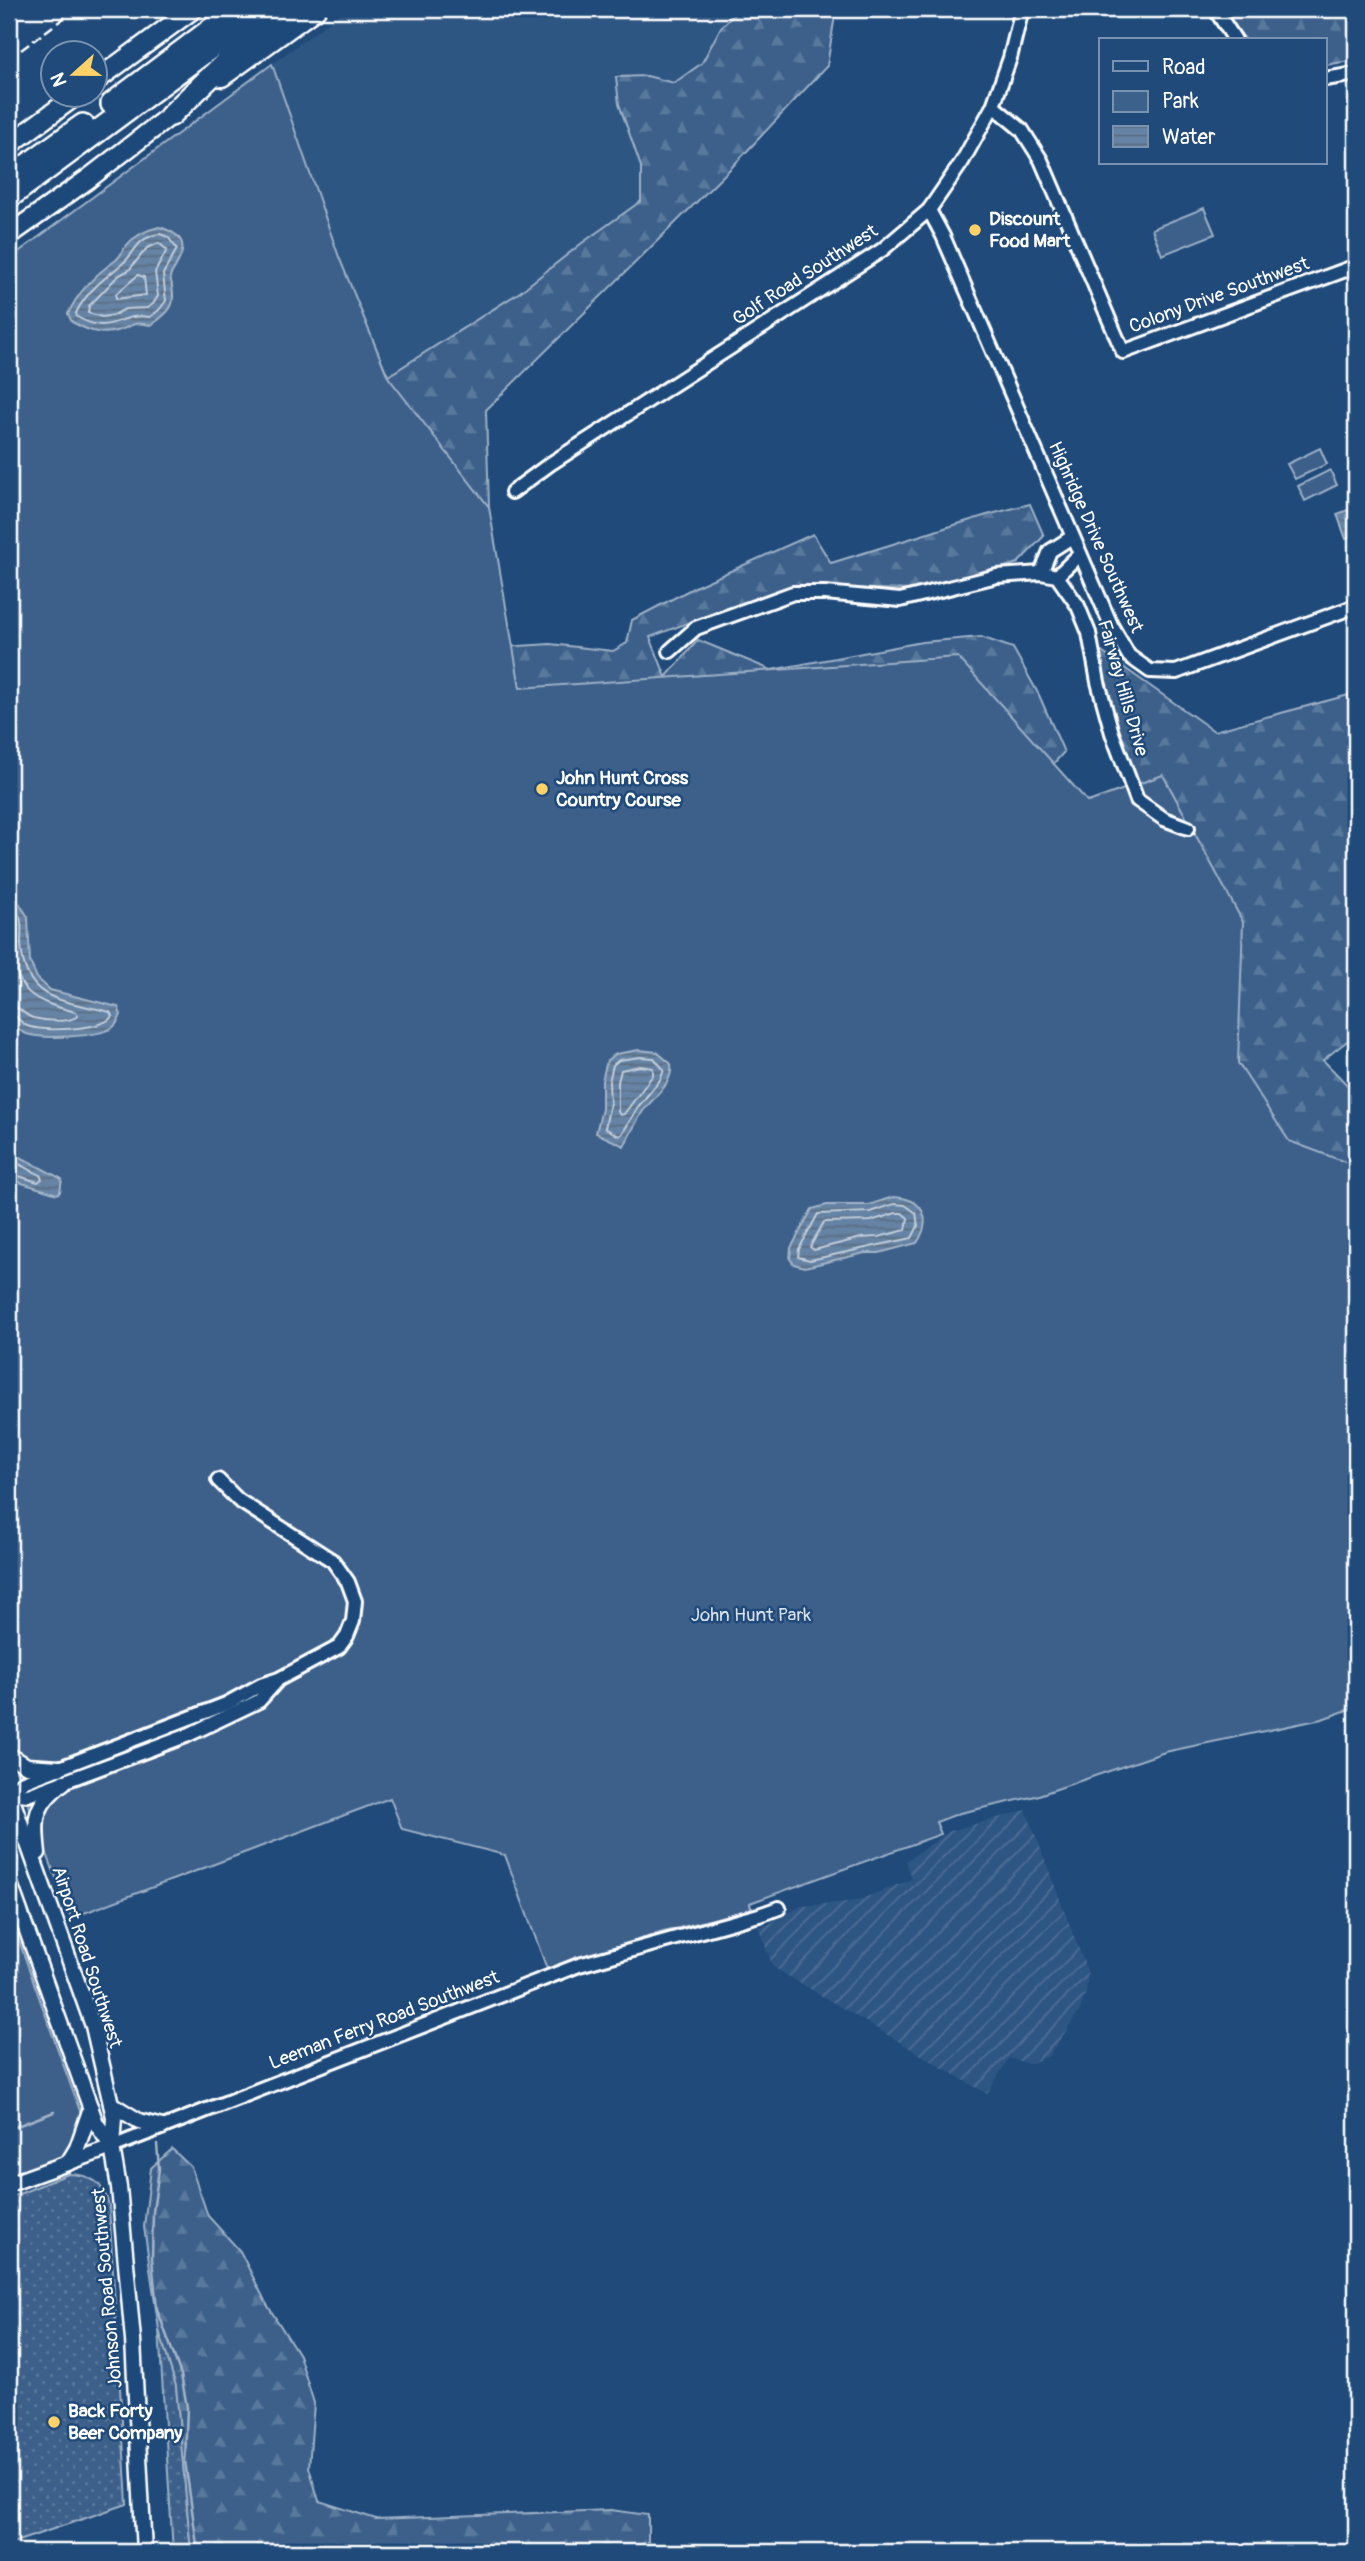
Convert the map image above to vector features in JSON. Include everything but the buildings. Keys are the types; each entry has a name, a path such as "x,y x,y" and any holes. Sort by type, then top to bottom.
{"highway":[{"path":"9,178 239,9"},
{"path":"9,197 263,9"},
{"path":"171,115 226,62 288,9"}],"main road":[{"path":"108,72 192,9"},
{"path":"9,235 316,9"},
{"path":"9,145 59,108"}],"street":[{"name":"Golf Road Southwest","path":"512,492 550,464 883,250 929,211 962,162 993,106 1010,58 1022,9"},
{"path":"1215,9 1234,38"},
{"path":"1326,79 1356,74"},
{"name":"Colony Drive Southwest","path":"993,106 1022,130 1041,160 1123,352 1356,265"},
{"name":"Highridge Drive Southwest","path":"929,211 943,236 1111,625 1129,656 1150,671 1176,672 1356,606"},
{"path":"1041,573 1050,551 1072,537"},
{"path":"670,651 696,628 793,593 900,600 997,576 1041,573 1057,576 1080,554"},
{"name":"Fairway Hills Drive","path":"1057,576 1078,606 1089,633 1098,682 1112,733 1137,800 1164,819 1188,828"},
{"path":"9,1792 28,1795 61,1775 279,1679 339,1647 347,1636 353,1621 355,1601 348,1581 333,1560 238,1500 218,1480"},
{"path":"9,1755 27,1766 61,1775"},
{"path":"41,1875 34,1828 36,1815 61,1775"},
{"name":"Airport Road Southwest","path":"9,1792 93,2026 114,2117 112,2147"},
{"path":"9,1881 96,2123 112,2147"},
{"name":"Leeman Ferry Road Southwest","path":"9,2184 112,2147 579,1965 779,1908"},
{"path":"111,2104 139,2121 162,2127"},
{"path":"68,2163 77,2148 91,2108"},
{"name":"Johnson Road Southwest","path":"112,2147 119,2187 133,2340 144,2552"}],"shaded area":[{"path":"346,9 740,9 721,27 702,63 674,83 647,76 619,104 641,167 641,201 520,292 387,377 339,257 272,64"},
{"path":"1026,1810 1088,1973 1080,2010 1049,2056 1029,2064 1009,2058 987,2094 773,1967 758,1927 769,1924 801,1906 856,1901 912,1879 906,1861 950,1831"}],"green space":[{"path":"740,9 836,9 827,66 732,167 486,410 489,507 479,508 411,450 353,295 388,376 520,292 641,201 641,167 619,104 616,77 647,76 674,83 702,63 721,27"},
{"path":"1220,9 1356,9 1356,60 1326,65 1326,38 1244,38"},
{"name":"John Hunt Cross Country Course","path":"272,64 339,257 388,377 489,507 520,688 958,657 1088,802 1163,775 1243,922 1238,1063 1289,1141 1356,1166 1356,1707 1322,1719 1165,1752 1036,1796 960,1813 936,1822 941,1834 750,1903 751,1909 656,1934 547,1969 505,1855 402,1829 390,1798 71,1918 9,1752 9,259"},
{"path":"1204,208 1215,234 1162,255 1152,229"},
{"path":"1320,448 1327,464 1295,479 1287,464"},
{"path":"1330,470 1337,485 1305,501 1298,486"},
{"path":"1030,504 1044,536 1018,563 915,590 829,588 787,594 725,609 650,637 666,677 698,640 771,670 922,642 981,637 1013,648 1039,695 1064,752 1047,771 504,690 490,648 550,644 613,651 627,643 632,620 697,586 813,534 831,563"},
{"path":"1099,650 1214,731 1356,693 1356,1034 1323,1060 1356,1094 1356,1213 1260,1162 1139,807"},
{"path":"9,1913 81,2114 75,2139 65,2154 9,2178"},
{"path":"172,2149 191,2167 208,2216 240,2251 266,2303 299,2355 314,2403 309,2467 319,2501 376,2519 611,2510 648,2515 648,2543 686,2552 191,2552 176,2386 159,2330 144,2227 151,2168"},
{"path":"68,2174 95,2181 104,2191 109,2206 127,2504 9,2544 9,2198"},
{"path":"159,2330 176,2386 191,2552 173,2552"}],"water":[{"path":"159,227 177,236 182,247 182,253 170,276 173,299 169,310 151,325 137,324 107,333 89,330 72,322 68,314 88,284 118,258 133,239 145,231"},
{"path":"1348,510 1356,535 1346,539 1337,514"},
{"path":"9,899 17,900 28,917 30,962 37,978 50,990 118,1007 121,1015 114,1027 94,1034 55,1037 24,1033 13,1023 9,1017"},
{"path":"639,1050 657,1052 671,1064 671,1071 666,1084 643,1111 624,1146 596,1133 602,1109 602,1081 607,1060 616,1054"},
{"path":"9,1151 62,1179 60,1192 57,1194 9,1179"},
{"path":"893,1197 912,1201 922,1211 924,1225 917,1243 805,1267 794,1264 790,1259 791,1248 812,1209 827,1205 869,1205"}],"waterway":[{"path":"9,2129 54,2112"},
{"path":"157,2144 159,2169 153,2212 152,2259 157,2309 181,2375 187,2407 185,2461 198,2552"}],"railway":[{"path":"9,59 76,9"}],"place":[{"name":"Discount Food Mart","path":"975,230"},
{"name":"John Hunt Cross Country Course","path":"542,789"},
{"name":"Back Forty Beer Company","path":"54,2422"}],"park label":[{"name":"John Hunt Park","path":"751,1615"}]}
